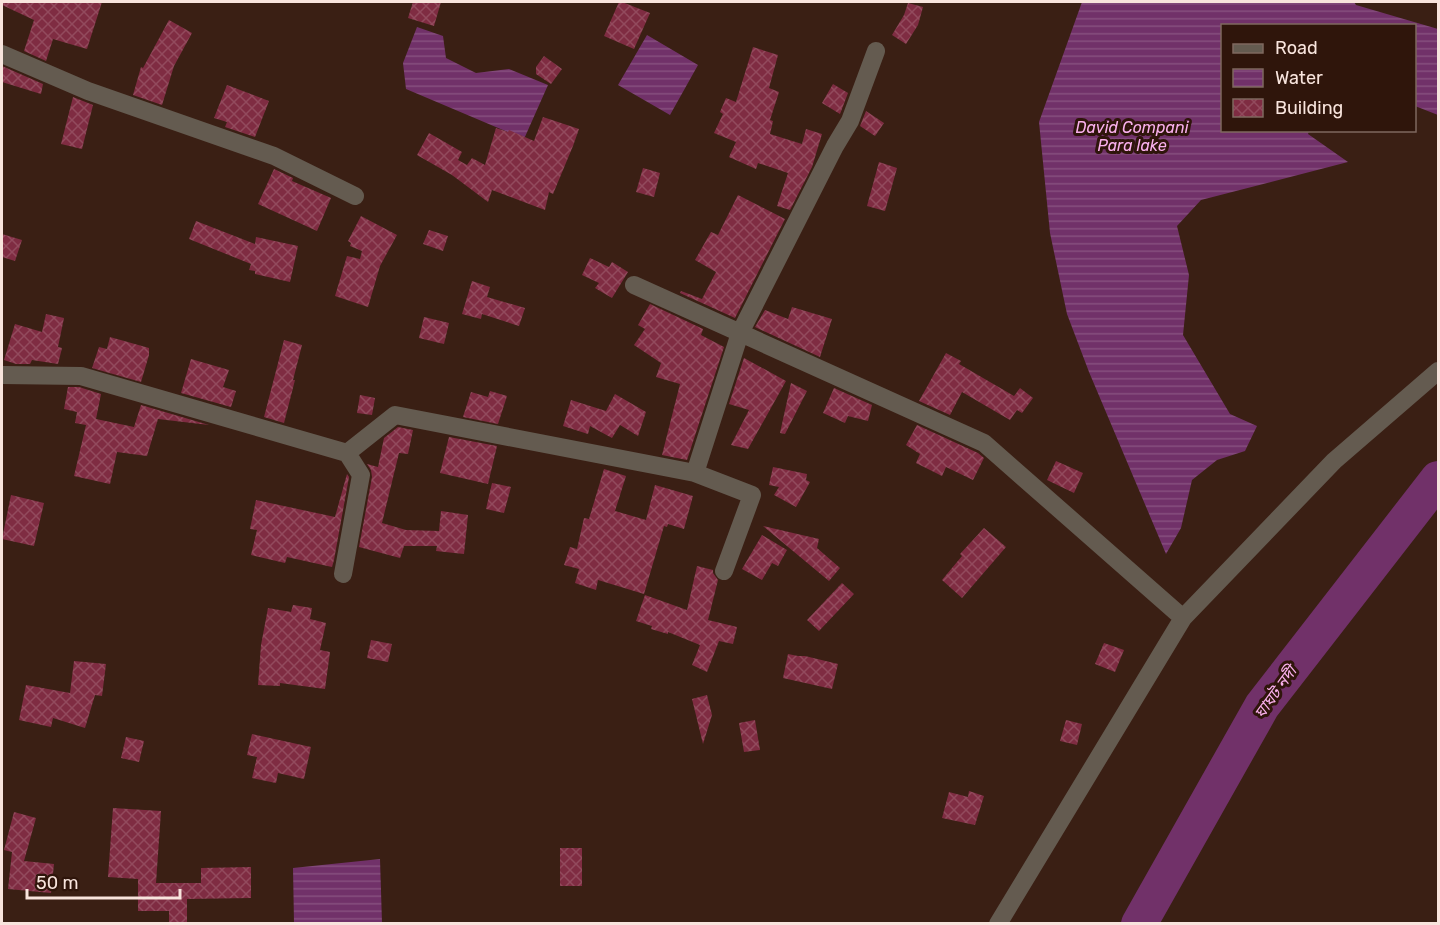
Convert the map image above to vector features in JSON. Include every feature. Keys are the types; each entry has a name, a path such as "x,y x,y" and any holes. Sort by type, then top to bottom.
{"street":[{"path":"695,473 740,333 850,121 876,51"},
{"path":"2,54 88,91 274,156 355,196"},
{"path":"634,285 984,443 1183,618"},
{"path":"998,924 1183,618 1334,460 1438,371"},
{"path":"2,375 81,376 347,453 361,475 343,574"},
{"path":"347,453 395,416 695,473 752,495 724,571"}],"water":[{"name":"David Compani Para lake","path":"1082,2 1354,2 1356,5 1438,29 1438,115 1416,106 1416,24 1221,24 1221,132 1309,132 1308,134 1348,162 1201,200 1177,226 1189,275 1183,335 1230,414 1257,426 1245,451 1217,460 1192,480 1181,528 1166,554 1067,314 1050,233 1039,122"},
{"path":"417,27 443,36 446,58 476,73 509,69 548,85 524,139 406,89 403,63"},
{"path":"647,35 698,65 670,115 618,85"},
{"path":"380,859 382,923 294,923 293,868"}],"building":[{"path":"2,2 102,2 87,49 53,39 46,61 24,51 34,20 2,5"},
{"path":"413,2 441,2 434,26 408,18"},
{"path":"619,2 650,13 634,49 604,36"},
{"path":"908,3 923,7 918,25 906,44 892,35"},
{"path":"169,20 192,33 174,66 162,105 133,95 141,67 143,68"},
{"path":"753,47 778,55 769,88 779,92 770,120 773,121 770,134 802,144 806,129 822,134 812,167 790,210 777,206 788,173 758,163 756,169 729,157 736,142 714,133 723,114 720,112 726,98 736,102"},
{"path":"544,56 562,69 551,84 536,74 536,67"},
{"path":"2,66 43,84 41,94 2,82"},
{"path":"833,84 848,93 840,114 822,103"},
{"path":"227,85 269,101 255,137 225,127 227,122 214,118"},
{"path":"73,97 93,105 82,149 61,144"},
{"path":"866,111 884,123 875,136 860,126"},
{"path":"543,117 579,129 553,194 549,192 545,210 492,190 488,202 452,175 417,155 429,133 462,152 458,160 467,165 472,158 485,165 496,128 508,132 509,130 534,141"},
{"path":"879,162 897,168 885,211 867,206"},
{"path":"643,168 660,173 654,197 636,192"},
{"path":"274,169 293,178 292,181 331,198 317,231 258,204"},
{"path":"738,195 785,219 735,318 680,293 681,291 702,299 716,272 695,260 711,232 718,235"},
{"path":"361,216 397,235 380,266 368,307 335,296 347,256 360,259 362,251 350,246 351,243 348,241"},
{"path":"196,221 255,244 256,237 298,246 290,282 255,274 255,271 249,270 251,264 189,239"},
{"path":"429,230 448,236 443,251 423,244"},
{"path":"2,234 22,240 15,261 2,257"},
{"path":"590,258 609,267 612,262 628,272 612,298 595,288 599,283 582,275"},
{"path":"472,281 490,287 487,297 525,308 519,326 482,314 481,319 462,314"},
{"path":"650,304 703,329 701,335 724,347 687,460 662,455 680,384 656,377 661,363 634,345 645,329 638,325"},
{"path":"792,307 832,319 820,357 755,327 765,310 788,319"},
{"path":"46,314 64,318 58,347 62,348 58,364 32,360 30,364 16,364 4,360 15,324 42,332"},
{"path":"424,317 449,323 444,344 419,338"},
{"path":"110,337 149,348 141,382 92,368 99,347 107,349"},
{"path":"284,340 302,345 284,423 264,417"},
{"path":"946,353 961,361 959,364 1014,396 1020,388 1033,398 1022,413 1017,410 1010,420 962,392 950,415 919,401"},
{"path":"744,358 786,381 748,449 731,445 749,410 729,404"},
{"path":"191,359 229,370 223,387 236,391 231,407 181,393"},
{"path":"791,383 807,391 785,434 780,433"},
{"path":"68,387 79,387 101,394 96,419 134,427 141,405 209,425 158,419 147,456 117,452 110,484 74,476 86,425 75,423 77,412 64,409"},
{"path":"834,388 872,405 868,421 848,416 845,423 823,413"},
{"path":"490,391 507,396 498,424 463,417 471,392 488,397"},
{"path":"615,394 646,412 638,436 620,425 612,438 590,426 588,434 563,426 571,400 606,411"},
{"path":"360,395 375,398 372,415 357,413"},
{"path":"917,425 978,453 984,458 973,480 946,467 942,476 916,463 920,454 906,445"},
{"path":"398,427 413,430 408,454 399,453 382,523 406,530 439,531 441,511 468,515 464,554 436,551 437,546 404,546 400,558 359,547 372,477 367,464 378,467 384,438"},
{"path":"449,437 497,446 488,484 440,473"},
{"path":"1056,461 1083,473 1074,493 1047,480"},
{"path":"773,467 807,474 806,480 810,482 796,507 774,495 779,487 769,485"},
{"path":"604,469 626,476 615,511 646,520 655,485 693,496 684,529 668,524 667,527 664,526 644,594 598,580 596,590 575,583 579,569 564,565 570,547 577,549 584,518 589,519"},
{"path":"347,474 349,477 332,567 287,557 285,563 251,555 257,530 250,529 256,500 335,517"},
{"path":"492,483 511,487 504,513 486,509"},
{"path":"11,495 44,503 34,546 2,539"},
{"path":"763,526 819,539 817,548 840,568 829,581"},
{"path":"984,528 1006,547 962,598 942,580 962,556 960,554"},
{"path":"762,535 787,550 778,566 772,563 762,580 742,569"},
{"path":"697,566 713,570 718,580 708,620 737,627 733,644 719,641 707,672 692,665 700,645 668,632 668,634 651,629 652,626 636,621 645,595 687,610"},
{"path":"842,583 854,594 819,631 807,620"},
{"path":"293,605 312,608 310,619 326,623 320,650 330,652 325,689 280,683 280,686 258,685 261,645 268,608 291,612"},
{"path":"371,640 392,644 388,662 367,658"},
{"path":"1104,643 1124,650 1115,672 1095,664"},
{"path":"788,654 838,664 832,689 783,678"},
{"path":"74,661 106,664 102,696 95,695 85,728 53,718 51,727 19,720 26,685 70,693"},
{"path":"707,695 712,715 703,744 692,699"},
{"path":"755,720 760,750 744,752 739,723"},
{"path":"1066,720 1082,724 1077,745 1060,741"},
{"path":"252,734 311,747 304,779 278,773 276,783 252,778 257,757 247,755"},
{"path":"126,737 144,741 139,762 121,758"},
{"path":"969,791 984,796 975,825 942,818 949,792 968,797"},
{"path":"113,808 161,811 156,883 201,883 201,868 251,867 251,898 187,899 187,924 169,924 169,911 138,911 138,879 108,877"},
{"path":"14,812 36,818 24,861 54,864 51,893 8,889 12,852 4,850"},
{"path":"560,848 582,848 582,886 560,886"}],"waterway":[{"name":"ঘাঘট নদী","path":"1139,924 1262,706 1438,479"}]}
